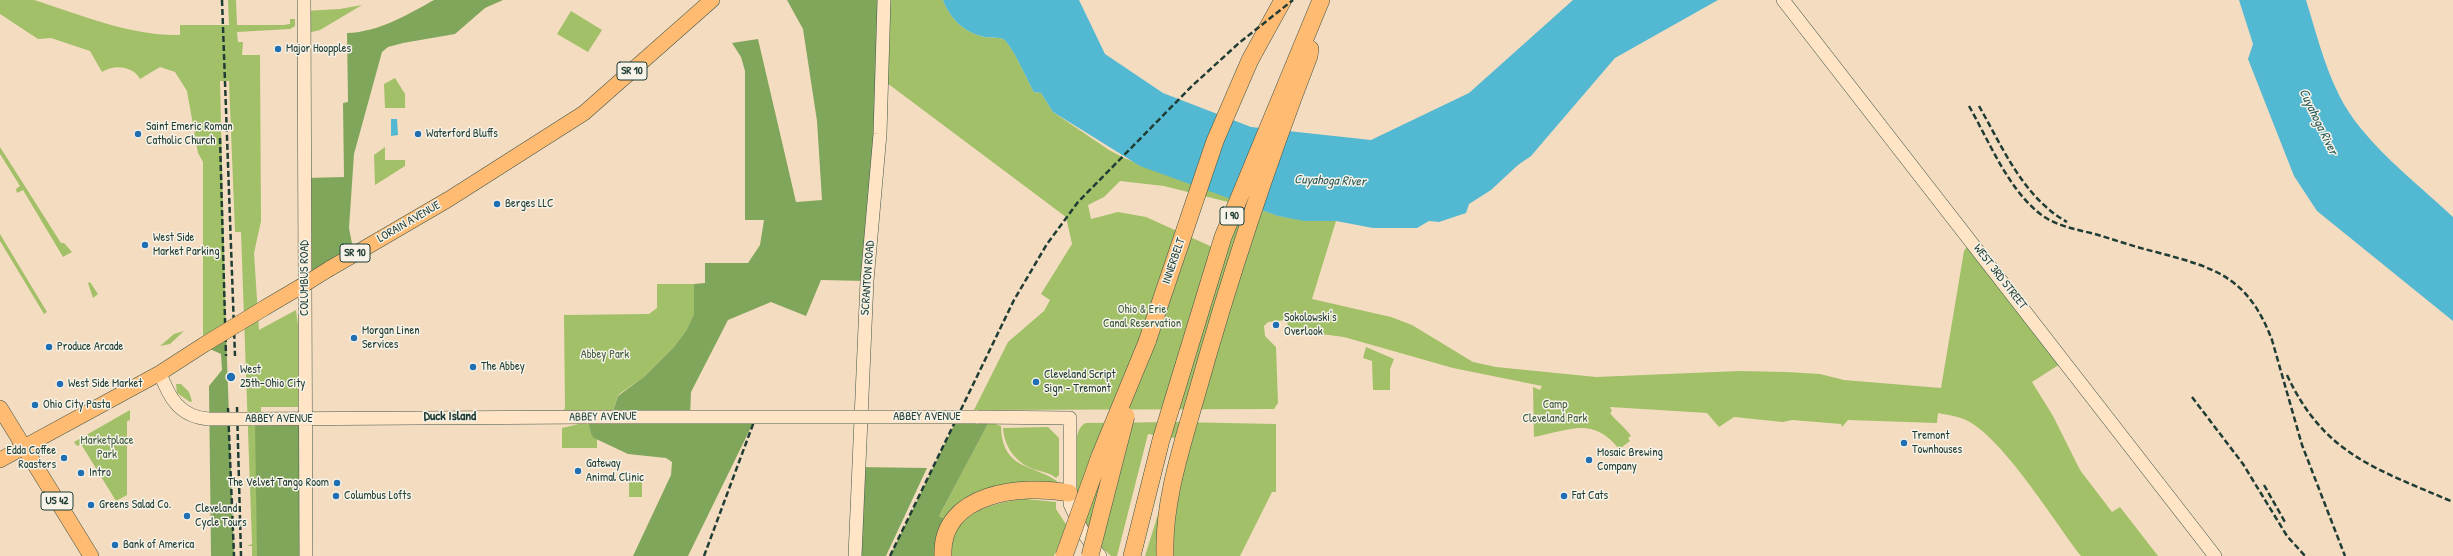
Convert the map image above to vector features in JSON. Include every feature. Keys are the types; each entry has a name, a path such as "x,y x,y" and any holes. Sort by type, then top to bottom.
{"highway":[{"path":"1250,60 1270,0"},
{"name":"INNERBELT","path":"1090,556 1147,342 1215,141 1250,60 1283,0"},
{"name":"I 90","path":"1132,556 1161,440 1223,238 1321,0"},
{"path":"1165,556 1167,509 1183,442 1246,230 1310,56 1314,17"},
{"path":"1064,556 1100,456 1147,342"},
{"path":"943,556 945,537 949,527 963,511 974,502 1002,492 1026,490 1069,493"}],"main road":[{"name":"LORAIN AVENUE","path":"0,460 23,446 160,373 266,307 469,186 584,113 712,0"},
{"name":"US 42","path":"0,408 91,556"}],"street":[{"name":"COLUMBUS ROAD","path":"304,0 306,556"},
{"name":"SCRANTON ROAD","path":"854,556 867,281 880,134 884,0"},
{"name":"WEST 3RD STREET","path":"1783,0 2215,556"},
{"name":"ABBEY AVENUE","path":"160,373 168,396 176,405 184,411 209,419 588,417 1070,418 1069,493"},
{"path":"1069,493 1074,516 1084,534 1100,556"}],"green space":[{"path":"0,0 34,0 106,24 142,32 161,34 180,35 180,25 229,25 228,0 236,0 237,25 283,25 290,24 290,19 295,19 295,26 290,29 237,32 238,42 243,42 242,55 260,55 261,221 254,253 259,330 296,310 298,325 298,407 261,407 262,556 252,556 252,546 247,546 252,544 241,232 235,232 229,81 220,81 226,332 203,346 203,162 198,153 187,91 175,72 160,67 140,79 133,71 123,68 117,67 107,69 102,72 90,51 51,38 38,39 0,14"},
{"path":"434,0 503,0 485,8 455,34 403,43 388,47 382,52 354,154 349,228 354,254 305,283 305,178 344,177 343,103 348,102 347,33 370,30 392,22"},
{"path":"787,0 884,0 867,281 821,280 806,316 771,302 728,320 691,392 690,417 755,419 688,556 633,556 671,475 672,462 666,458 628,454 594,438 591,434 588,422 611,417 618,396 645,376 673,348 686,331 694,314 694,284 705,283 705,263 748,263 760,245 764,220 745,220 745,71 741,57 732,43 758,39 796,202 822,200 817,121 803,29"},
{"name":"Ohio & Erie Canal Reservation","path":"884,0 943,0 954,19 965,29 978,35 1001,38 1007,42 1034,92 1041,93 1053,112 1109,150 1124,158 1278,216 1301,220 1336,221 1312,299 1391,317 1412,325 1473,362 1496,367 1596,377 1739,371 1786,372 1820,374 1844,380 1941,388 1964,251 1971,241 2065,361 2032,382 2053,416 2080,470 2112,512 2120,507 2158,556 2081,556 2028,482 1997,445 1982,431 1968,421 1957,417 1938,413 1937,423 1848,420 1842,427 1841,424 1792,420 1783,422 1734,417 1719,427 1707,413 1610,407 1612,411 1610,413 1631,436 1628,438 1630,441 1619,449 1600,432 1590,429 1570,429 1534,437 1533,387 1540,390 1542,386 1453,368 1344,337 1290,330 1286,320 1268,322 1264,326 1265,336 1276,347 1278,403 1274,409 974,410 1008,342 1044,311 1050,300 1041,294 1072,244 1066,217 883,80","holes":["1120,181 1164,186 1236,204 1219,250 1146,217 1118,212 1091,219 1088,205 1104,197"]},
{"path":"362,5 320,30 304,34 304,11 340,9"},
{"path":"571,11 602,30 588,52 557,34"},
{"path":"395,78 405,94 405,108 385,108 384,84"},
{"path":"0,147 61,243 64,243 72,252 63,257 23,190 17,193 16,189 20,186 0,154"},
{"path":"385,147 385,160 405,160 405,166 375,185 374,155"},
{"path":"0,234 47,312 44,314 0,241"},
{"path":"90,282 98,294 93,298 88,283"},
{"name":"Abbey Park","path":"657,284 694,284 694,314 686,331 673,348 645,376 618,395 611,417 558,418 565,408 564,315 649,314 657,308"},
{"path":"184,331 170,344 160,346 174,334"},
{"path":"226,332 234,556 211,556 209,386 222,370 221,354 203,346"},
{"path":"1366,347 1394,359 1390,369 1390,390 1373,390 1372,361 1363,358"},
{"path":"176,384 181,384 189,392 192,401 190,402 177,393"},
{"name":"Marketplace Park","path":"130,410 130,420 127,421 127,495 116,501 81,444 77,446 74,442"},
{"path":"255,419 306,419 306,556 257,556"},
{"path":"956,421 989,422 939,516 952,523 943,556 890,556"},
{"path":"588,422 591,434 597,439 597,448 562,448 562,428"},
{"path":"989,422 1001,426 1003,440 1007,451 1013,458 1020,464 1057,481 1059,492 1002,493 952,523 939,516"},
{"path":"1176,422 1276,424 1276,492 1272,492 1240,556 1171,556 1171,536 1187,440 1148,434 1117,556 1111,556 1088,532 1083,523 1078,501 1075,469 1076,439 1080,429 1086,423"},
{"path":"1048,427 1059,438 1059,475 1056,478 1048,473 1027,466 1016,458 1008,447 1003,428"},
{"path":"857,467 927,468 886,556 855,556"},
{"path":"642,477 642,497 629,497 629,478"},
{"path":"1026,499 1056,502 1056,509 1067,526 1054,556 952,556 953,541 957,529 965,520 976,512 987,507 1000,503"},
{"path":"1160,508 1159,556 1145,556"}],"water":[{"name":"Cuyahoga River","path":"943,0 1079,0 1105,54 1163,93 1251,127 1371,140 1469,93 1573,0 1718,0 1615,58 1531,156 1518,165 1491,190 1469,204 1466,213 1439,222 1429,221 1417,228 1373,228 1336,221 1304,221 1278,216 1140,166 1053,112 1041,93 1034,92 1007,42 1001,38 978,35 965,29 954,19"},
{"name":"Cuyahoga River","path":"2239,0 2306,0 2329,72 2339,95 2349,112 2375,145 2453,217 2453,321 2317,211 2294,176 2248,59 2253,44"},
{"path":"391,119 397,119 398,135 391,136"}],"railway":[{"path":"222,0 235,356"},
{"path":"890,556 1014,300 1047,244 1078,202 1192,86 1239,43 1293,0"},
{"path":"1969,106 2008,177 2017,190 2039,213 2052,221 2066,226 2213,270 2228,278 2241,289 2252,302 2263,319 2272,340 2302,445 2345,556"},
{"path":"1979,106 2006,155 2026,185 2052,212 2067,222"},
{"path":"220,138 226,356"},
{"path":"2287,375 2302,402 2318,424 2336,442 2355,456 2377,468 2453,502"},
{"path":"2192,397 2243,464 2287,536 2305,556"},
{"path":"237,407 241,556"},
{"path":"228,408 234,556"},
{"path":"704,556 755,419"},
{"path":"2264,485 2285,522"}],"place":[{"name":"Major Hoopples","path":"278,49"},
{"name":"Saint Emeric Roman Catholic Church","path":"138,134"},
{"name":"Waterford Bluffs","path":"418,134"},
{"name":"Berges LLC","path":"497,204"},
{"name":"West Side Market Parking","path":"145,245"},
{"name":"Sokolowski's Overlook","path":"1276,325"},
{"name":"Morgan Linen Services","path":"354,338"},
{"name":"Produce Arcade","path":"49,347"},
{"name":"The Abbey","path":"473,367"},
{"name":"West 25th–Ohio City","path":"231,377"},
{"name":"Cleveland Script Sign - Tremont","path":"1036,382"},
{"name":"West Side Market","path":"60,384"},
{"name":"Ohio City Pasta","path":"35,405"},
{"name":"Tremont Townhouses","path":"1904,443"},
{"name":"Edda Coffee Roasters","path":"64,458"},
{"name":"Mosaic Brewing Company","path":"1589,460"},
{"name":"Gateway Animal Clinic","path":"578,471"},
{"name":"Intro","path":"81,473"},
{"name":"The Velvet Tango Room","path":"337,483"},
{"name":"Columbus Lofts","path":"336,496"},
{"name":"Fat Cats","path":"1564,496"},
{"name":"Greens Salad Co.","path":"91,505"},
{"name":"Cleveland Cycle Tours","path":"187,516"},
{"name":"Bank of America","path":"115,545"}],"district":[{"name":"Duck Island","path":"450,417"}],"park label":[{"name":"Camp Cleveland Park","path":"1555,412"}]}
